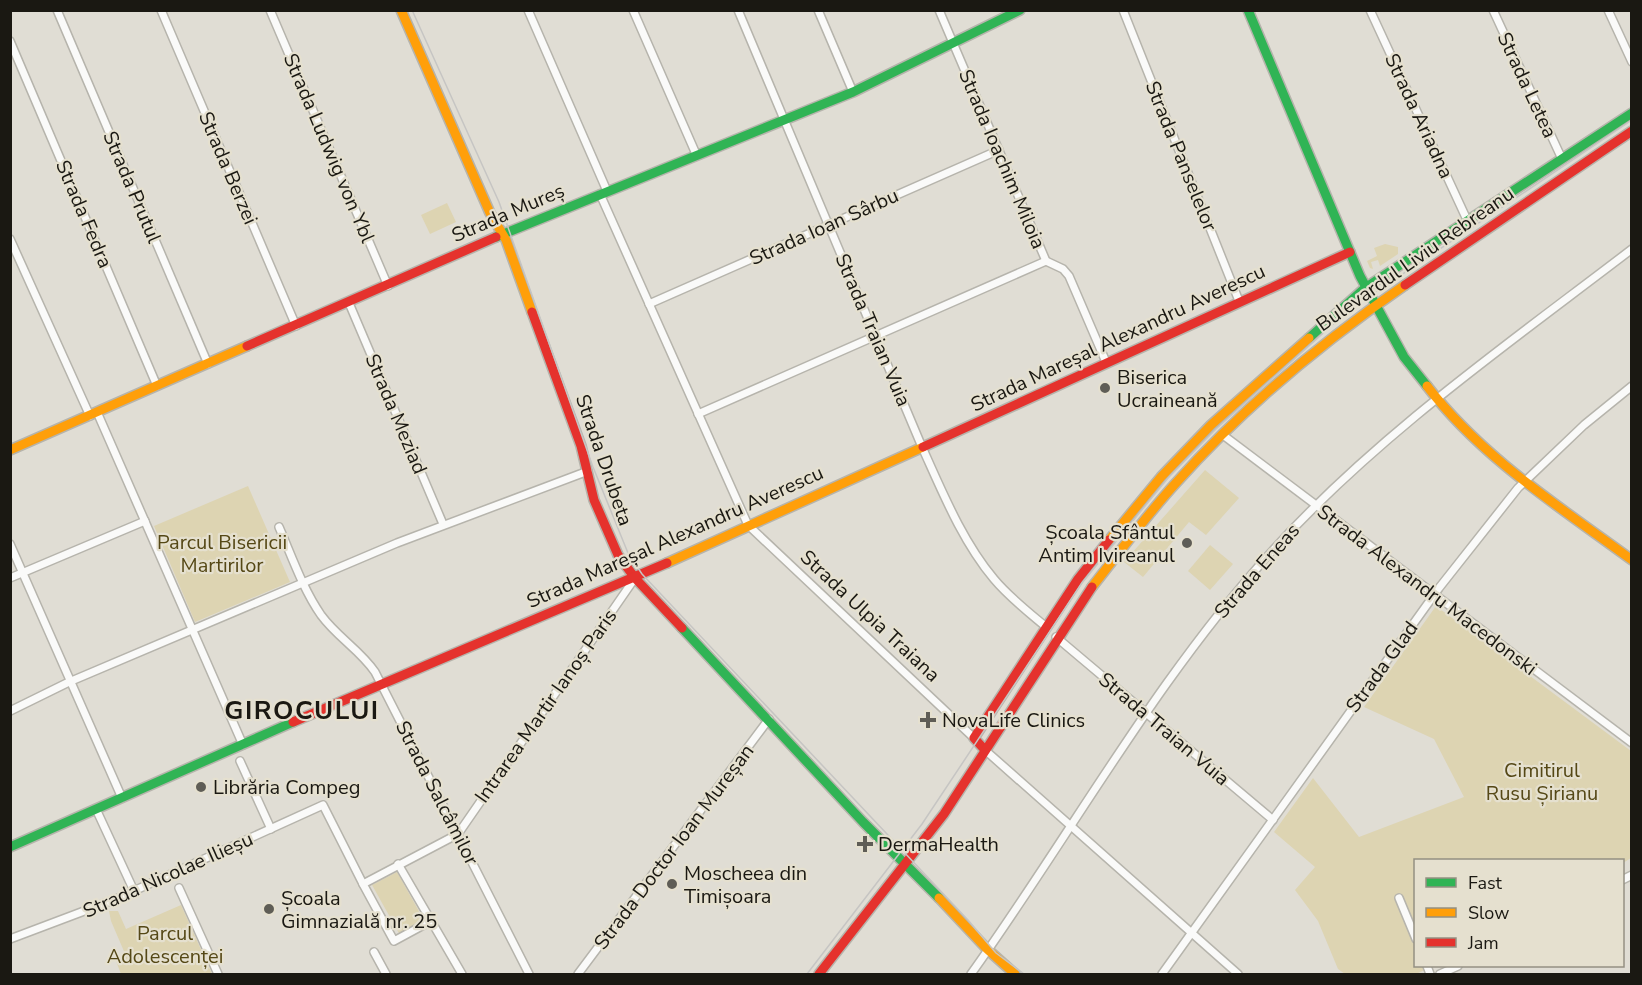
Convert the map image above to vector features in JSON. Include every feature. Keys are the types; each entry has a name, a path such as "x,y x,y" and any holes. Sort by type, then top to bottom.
{"street":[{"name":"Strada Prutul","path":"57,10 208,364"},
{"name":"Strada Berzei","path":"161,10 296,326"},
{"name":"Strada Ludwig von Ybl","path":"270,10 388,286"},
{"name":"Strada Drubeta","path":"401,10 490,213 503,235 581,446 594,500 618,555 635,578 947,906 987,952 1015,975"},
{"name":"Strada Ulpia Traiana","path":"528,10 649,304 748,525 985,750 1238,975"},
{"path":"633,10 696,154"},
{"name":"Strada Traian Vuia","path":"738,10 922,447 954,514 993,578 1045,626"},
{"path":"818,10 853,92"},
{"name":"Strada Ioachim Miloia","path":"939,10 1046,261 1064,269 1070,276 1106,363"},
{"name":"Strada Mureș","path":"10,450 503,235 696,154 853,92 1020,10"},
{"name":"Strada Panselelor","path":"1123,10 1239,302"},
{"path":"1248,10 1365,288 1404,357 1437,400 1478,443 1525,481 1631,559"},
{"name":"Strada Ariadna","path":"1370,10 1468,222"},
{"name":"Strada Letea","path":"1492,10 1562,159"},
{"path":"1608,10 1632,62"},
{"name":"Strada Fedra","path":"10,41 157,386"},
{"name":"Bulevardul Liviu Rebreanu","path":"974,738 1045,626 1078,579 1161,477 1227,410 1365,288 1632,113"},
{"name":"Bulevardul Liviu Rebreanu","path":"819,975 944,814 1056,637 1136,530 1223,435 1293,371 1374,306 1632,131"},
{"name":"Strada Ioan Sârbu","path":"649,304 999,150"},
{"path":"10,239 145,521 243,745"},
{"name":"Strada Eneas","path":"971,975 1183,660 1224,608 1314,506 1371,453 1632,249"},
{"name":"Strada Mareșal Alexandru Averescu","path":"10,847 381,684 635,578 1350,252"},
{"path":"698,414 876,338 1046,261"},
{"name":"Strada Meziad","path":"349,303 443,524"},
{"name":"Strada Glad","path":"1162,975 1434,594 1525,481 1584,425 1632,386"},
{"name":"Strada Alexandru Macedonski","path":"1223,435 1314,506 1632,743"},
{"path":"10,711 69,682 443,524 588,471"},
{"path":"10,578 145,521"},
{"name":"Strada Salcâmilor","path":"279,527 304,584 321,614 367,660 381,684 529,975"},
{"path":"10,544 122,798"},
{"name":"Intrarea Martir Ianoș Paris","path":"458,834 635,578"},
{"name":"Strada Traian Vuia","path":"1056,637 1273,820"},
{"name":"Strada Doctor Ioan Mureșan","path":"578,975 769,719"},
{"path":"240,760 271,829"},
{"name":"Strada Nicolae Ilieșu","path":"10,939 134,891 323,805 363,884"},
{"path":"96,809 134,891"},
{"path":"429,922 394,941 363,884 458,834"},
{"path":"398,864 429,922 462,975"},
{"path":"179,888 218,975"},
{"path":"1399,898 1414,934"},
{"path":"374,952 386,975"}],"green space":[{"path":"447,203 456,222 430,234 421,215"},
{"path":"1385,244 1398,247 1398,254 1380,266 1378,260 1371,262 1373,269 1370,268 1367,261 1377,256 1374,248"},
{"path":"1205,470 1239,498 1206,535 1189,522 1143,577 1124,562"},
{"name":"Parcul Bisericii Martirilor","path":"248,486 290,582 195,622 154,526"},
{"path":"1210,545 1233,564 1210,590 1188,571"},
{"name":"Cimitirul Rusu Șirianu","path":"1436,606 1631,751 1631,858 1624,862 1624,859 1414,859 1414,967 1431,967 1416,974 1345,974 1338,969 1318,921 1295,890 1315,867 1274,832 1313,778 1359,837 1464,797 1434,739 1364,707"},
{"path":"397,872 425,922 400,935 372,885"},
{"name":"Parcul Adolescenței","path":"181,905 212,974 121,974 116,961 126,956 109,911 118,911 126,929"}],"tram line":[{"path":"412,10 499,202 593,467 628,553 642,574 968,920 996,953 1024,974"},
{"path":"807,974 922,824 1082,583 1168,478 1216,429 1349,310 1632,120"}],"traffic: fast":[{"path":"496,237 853,92 1020,10"},
{"path":"1248,10 1360,276 1404,357 1427,386"},
{"path":"1309,338 1365,288 1632,113"},
{"path":"682,628 863,822 939,898"},
{"path":"10,847 293,722"}],"traffic: slow":[{"path":"401,10 490,213 506,240 532,312"},
{"path":"1092,587 1164,497 1228,429 1313,353 1405,285"},
{"path":"1109,540 1161,477 1211,425 1309,338"},
{"path":"10,450 247,346"},
{"path":"1427,386 1472,436 1497,459 1550,501 1632,560"},
{"path":"667,563 923,447"},
{"path":"939,898 987,949 1015,974"}],"traffic: jam":[{"path":"1405,285 1632,131"},
{"path":"247,346 496,237"},
{"path":"923,447 1350,252"},
{"path":"532,312 581,446 594,500 618,555 635,578 682,628"},
{"path":"985,750 974,738 1078,579 1109,540"},
{"path":"293,722 667,563"},
{"path":"819,974 944,814 1092,587"}],"place":[{"name":"Biserica Ucraineană","path":"1105,388"},
{"name":"Școala Sfântul Antim Ivireanul","path":"1187,543"},
{"name":"NovaLife Clinics","path":"928,720"},
{"name":"Librăria Compeg","path":"201,787"},
{"name":"DermaHealth","path":"865,844"},
{"name":"Moscheea din Timișoara","path":"672,884"},
{"name":"Școala Gimnazială nr. 25","path":"269,909"}],"district":[{"name":"GIROCULUI","path":"302,710"}]}
